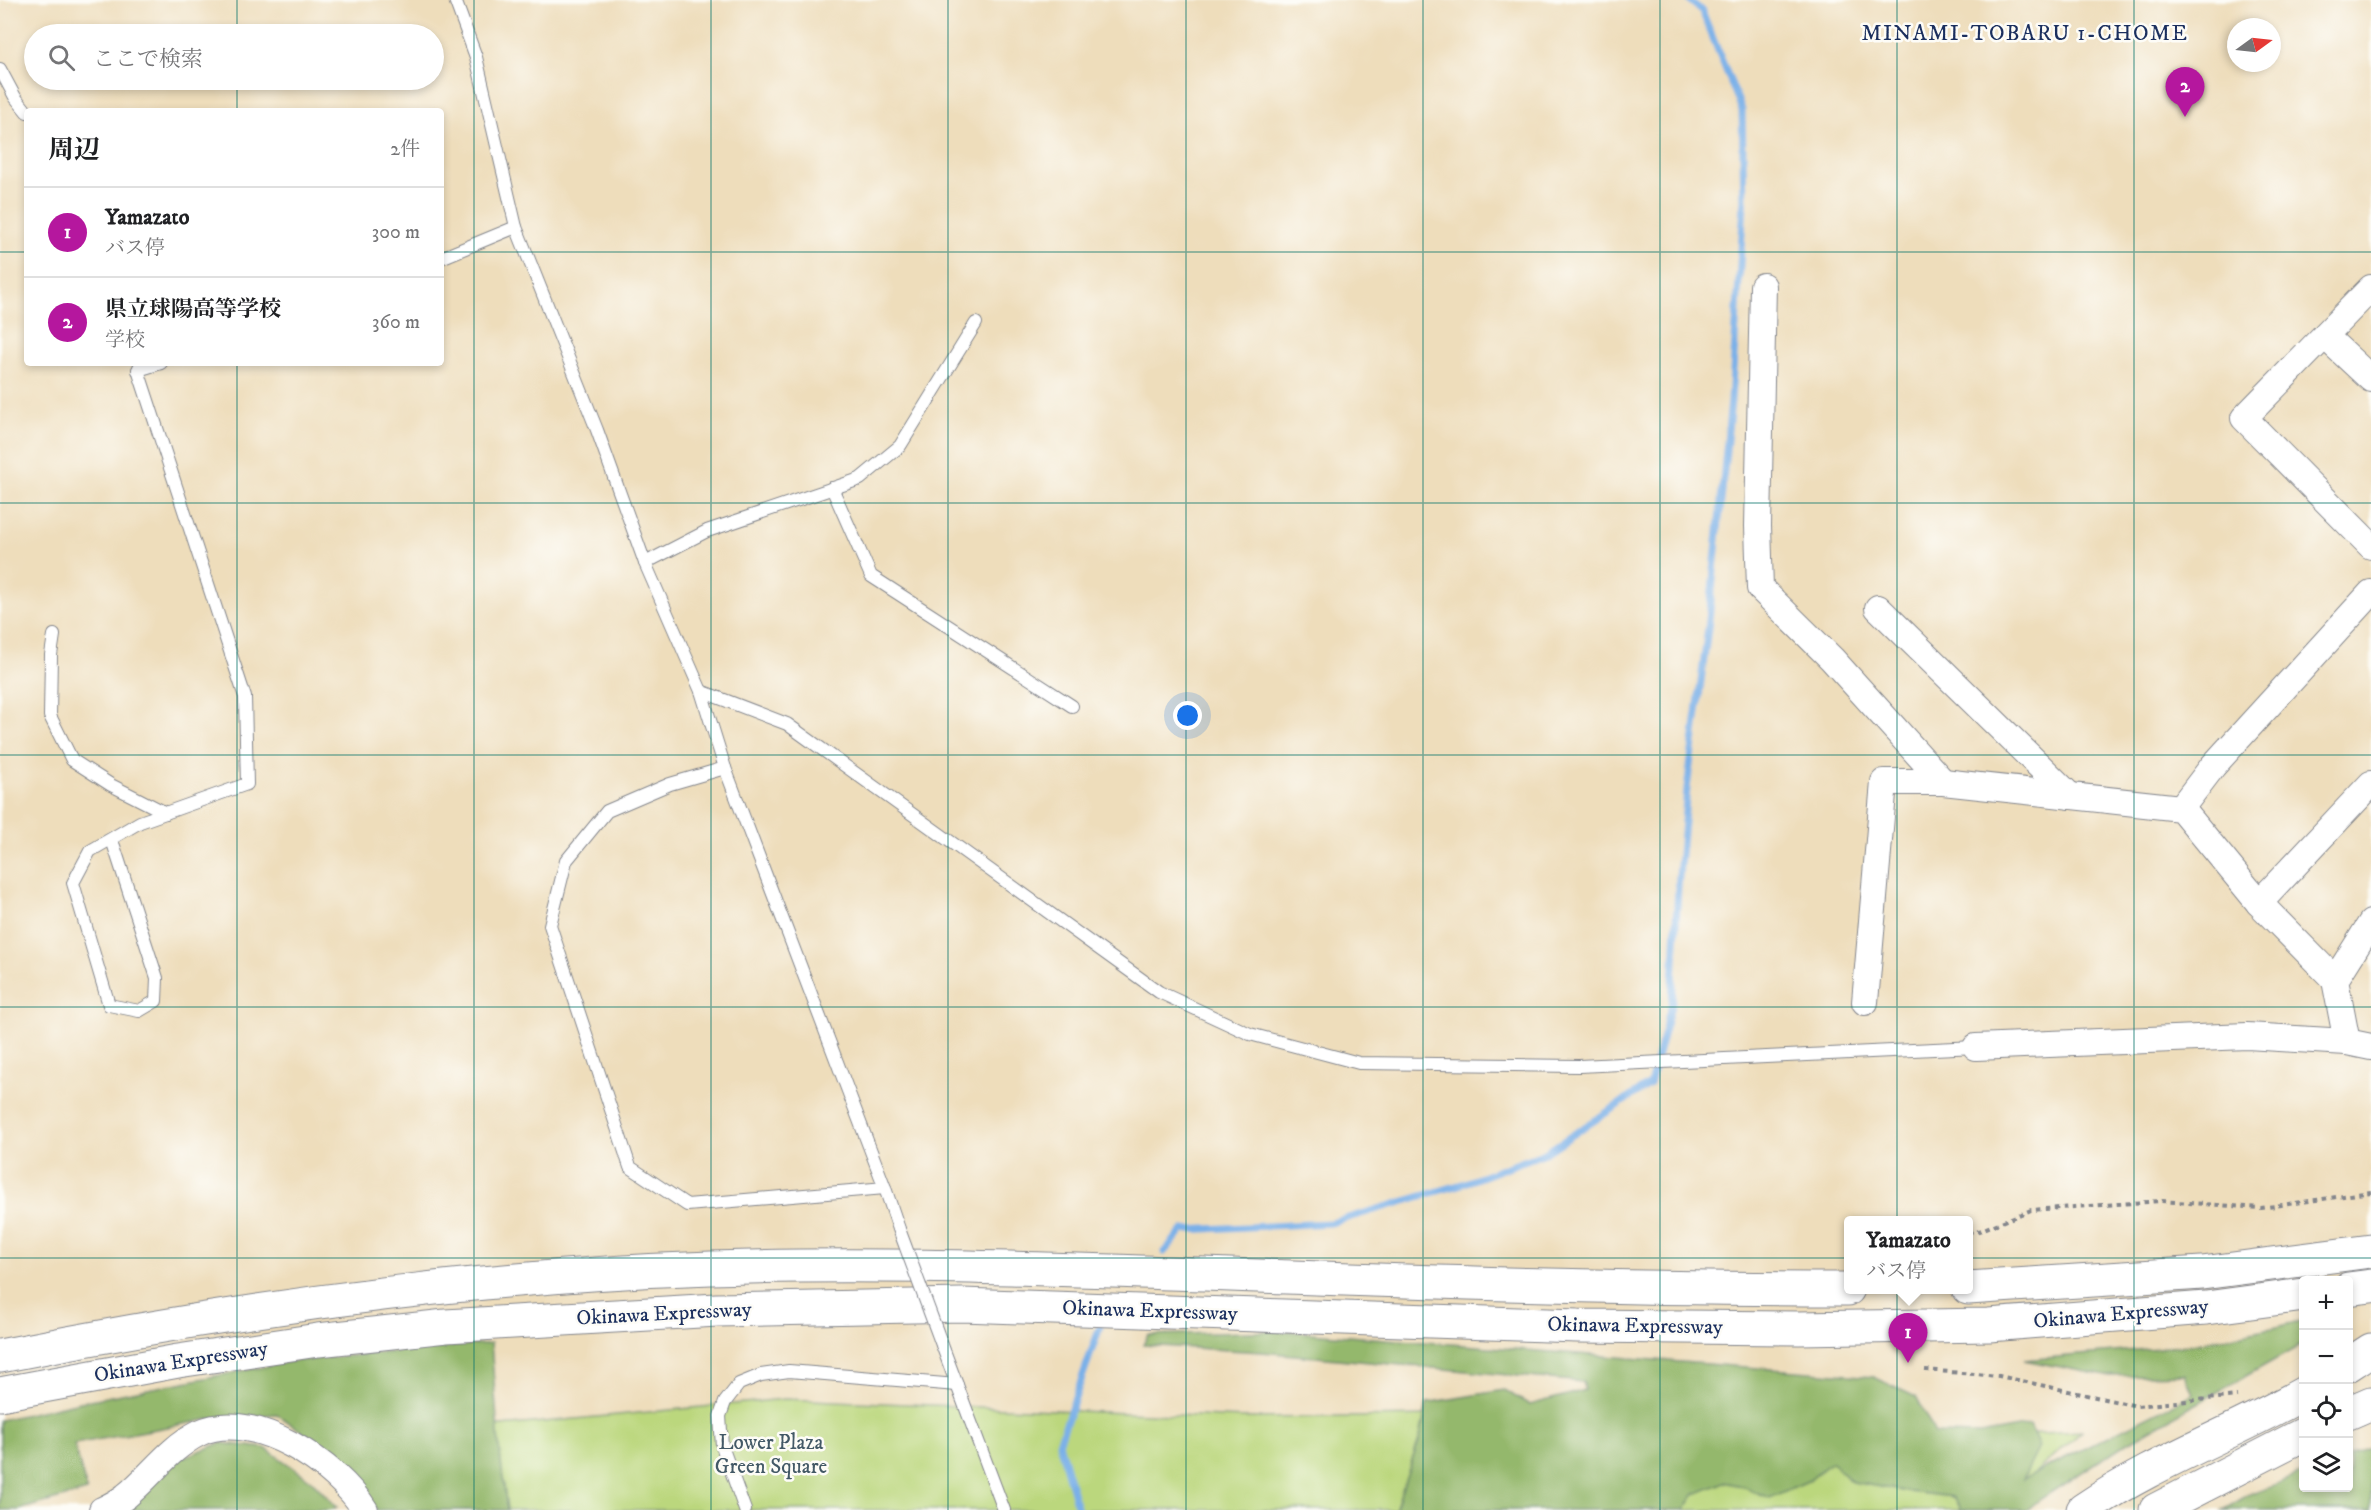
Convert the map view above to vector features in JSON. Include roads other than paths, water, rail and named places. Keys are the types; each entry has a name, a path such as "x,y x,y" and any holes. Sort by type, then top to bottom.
{"main road":[{"name":"Okinawa Expressway","path":"1973,1288 2202,1274 2371,1251"},
{"name":"Okinawa Expressway","path":"0,1356 320,1300 570,1275 716,1268 957,1266 1581,1287 1844,1288"},
{"path":"2353,1288 2371,1286"},
{"name":"Okinawa Expressway","path":"0,1394 178,1361 318,1340 446,1326 717,1310 962,1305 1578,1326 1799,1328 1989,1325 2206,1308 2299,1296"},
{"path":"2353,1362 2371,1350"},
{"path":"2083,1510 2140,1474 2299,1396"},
{"path":"2353,1411 2371,1403"},
{"path":"2156,1510 2299,1436"}],"street":[{"path":"1763,286 1758,526 1760,588 1832,659 1943,782"},
{"path":"2371,288 2244,418 2371,546"},
{"path":"2325,336 2371,379"},
{"path":"2181,808 2213,766 2371,593"},
{"path":"1878,608 2070,796"},
{"path":"1865,1002 1884,782 1943,782 2181,808 2259,903 2335,980 2359,1044 2247,1036 1976,1047"},
{"path":"2259,903 2371,784"},
{"path":"2335,980 2371,923"},
{"path":"102,1510 124,1498 175,1449 200,1432 234,1426 273,1434 313,1457 358,1498 365,1510"}],"lane":[{"path":"455,0 476,57 516,227 597,430 645,563 701,691 725,768 885,1188 1004,1510"},
{"path":"0,69 15,98 24,108"},
{"path":"444,257 516,227"},
{"path":"645,563 707,531 860,479 900,446 976,322"},
{"path":"114,846 157,978 156,1001 139,1011 109,1005 73,882 90,851 140,822 247,784 245,697 139,366"},
{"path":"832,488 871,576 1072,706"},
{"path":"54,635 51,655 50,716 72,760 111,785 166,813"},
{"path":"701,691 787,724 1159,992 1250,1034 1359,1063 1579,1066 1976,1047"},
{"path":"725,768 670,784 607,811 566,861 550,925 630,1167 687,1204 885,1188"},
{"path":"745,1510 722,1446 720,1416 725,1402 739,1384 760,1374 789,1371 957,1385"}],"waterway":[{"path":"1164,1252 1183,1230 1331,1223 1462,1184 1545,1153 1650,1084 1672,1002 1678,887 1687,789 1709,620 1731,401 1744,204 1742,110 1702,11 1689,0"},
{"path":"1078,1510 1059,1443 1100,1327"}],"place":[{"name":"県立球陽高等学校","path":"2185,117"},
{"name":"Yamazato","path":"1908,1363"}],"district":[{"name":"MINAMI-TOBARU 1-CHOME","path":"2025,33"}],"park label":[{"name":"Lower Plaza Green Square","path":"771,1455"}]}
